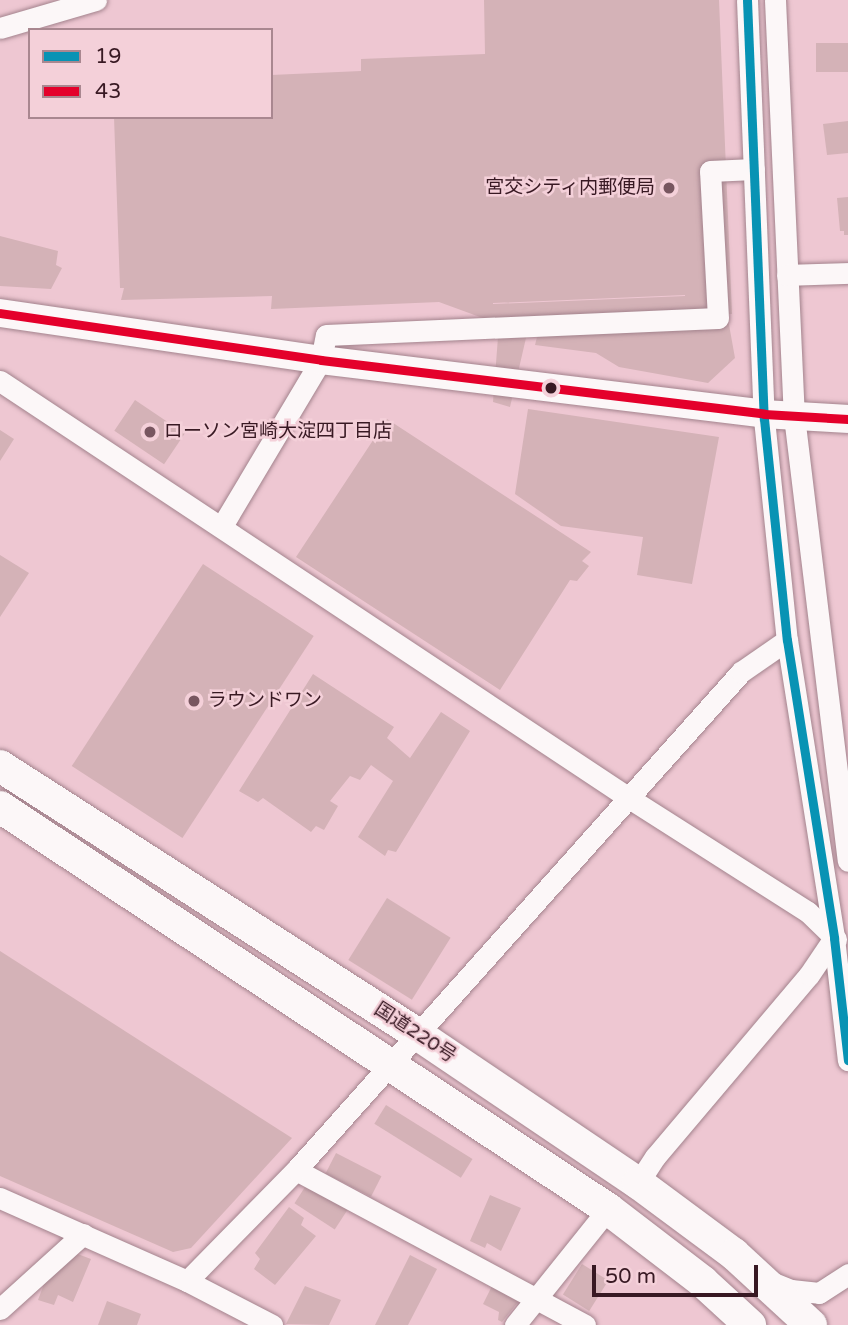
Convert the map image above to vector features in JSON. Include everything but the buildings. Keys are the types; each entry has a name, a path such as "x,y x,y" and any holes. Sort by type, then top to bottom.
{"highway":[{"name":"国道220号","path":"0,766 418,1034 638,1183 734,1254 811,1325"},
{"name":"国道220号","path":"0,807 101,877 391,1064 608,1209 703,1282 750,1325"}],"main road":[{"path":"0,313 321,360 764,414 848,419"}],"street":[{"path":"0,28 96,0"},
{"path":"747,0 764,414 787,640 841,941 848,1060"},
{"path":"775,0 794,416 848,861"},
{"path":"222,526 321,360 326,335 718,317 710,171 754,169"},
{"path":"787,275 848,273"},
{"path":"0,381 629,798 808,912 841,941"},
{"path":"187,1281 296,1170 329,1129 391,1064 741,673 787,640"},
{"path":"638,1183 654,1157 841,941"},
{"path":"296,1170 585,1325"},
{"path":"0,1198 187,1281 272,1325"},
{"path":"515,1325 608,1209"},
{"path":"0,1309 83,1234"},
{"path":"760,1278 791,1290 819,1293 848,1274"}],"transit line":[{"name":"19","path":"747,0 764,419 787,640 834,938 848,1060"},
{"name":"43","path":"0,313 321,360 764,414 848,419"}],"place":[{"name":"宮交シティ内郵便局","path":"669,188"},
{"name":"ローソン宮崎大淀四丁目店","path":"150,432"},
{"name":"ラウンドワン","path":"194,701"}]}
